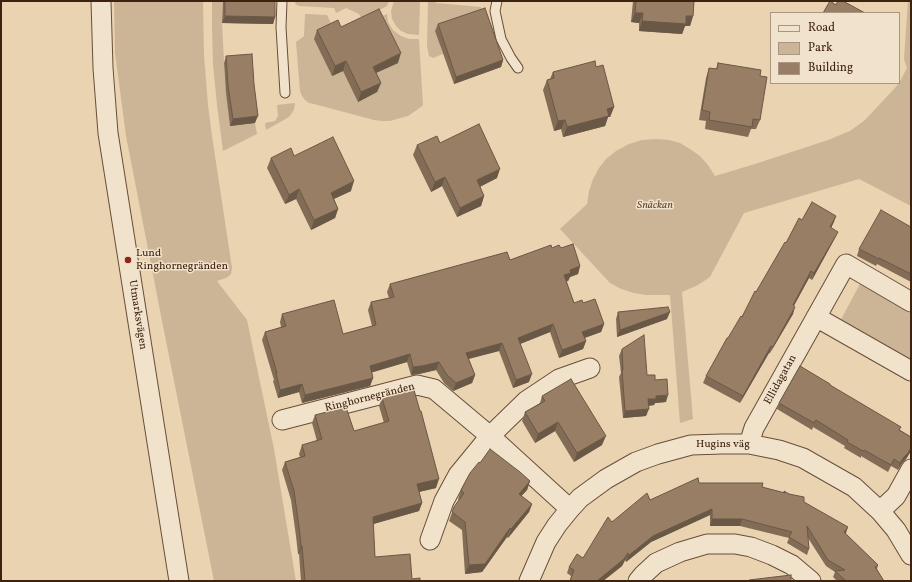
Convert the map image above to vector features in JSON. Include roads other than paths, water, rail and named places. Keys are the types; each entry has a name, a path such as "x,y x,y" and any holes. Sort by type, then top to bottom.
{"street":[{"name":"Utmarksvägen","path":"101,1 103,68 108,134 179,581"},
{"name":"Ellidagatan","path":"749,444 754,428 846,264 911,302"},
{"path":"816,317 911,371"},
{"path":"430,540 444,501 458,475 490,436 526,401 559,379 590,368"},
{"name":"Ringhornegränden","path":"282,420 417,385 434,389 490,436 570,509"},
{"name":"Hugins väg","path":"529,581 546,542 557,525 580,498 606,479 636,462 691,445 749,444 779,450 803,458 854,488 880,511 896,530 911,555"},
{"path":"880,511 896,496 911,469"},
{"path":"638,581 656,563 680,552 707,544 736,544 751,547 792,565 811,581"}],"lane":[{"path":"282,1 281,27 285,93"},
{"path":"497,1 495,11 501,39 518,68"}],"place":[{"name":"Lund Ringhornegränden","path":"128,260"}],"park label":[{"name":"Snäckan","path":"655,206"}]}
